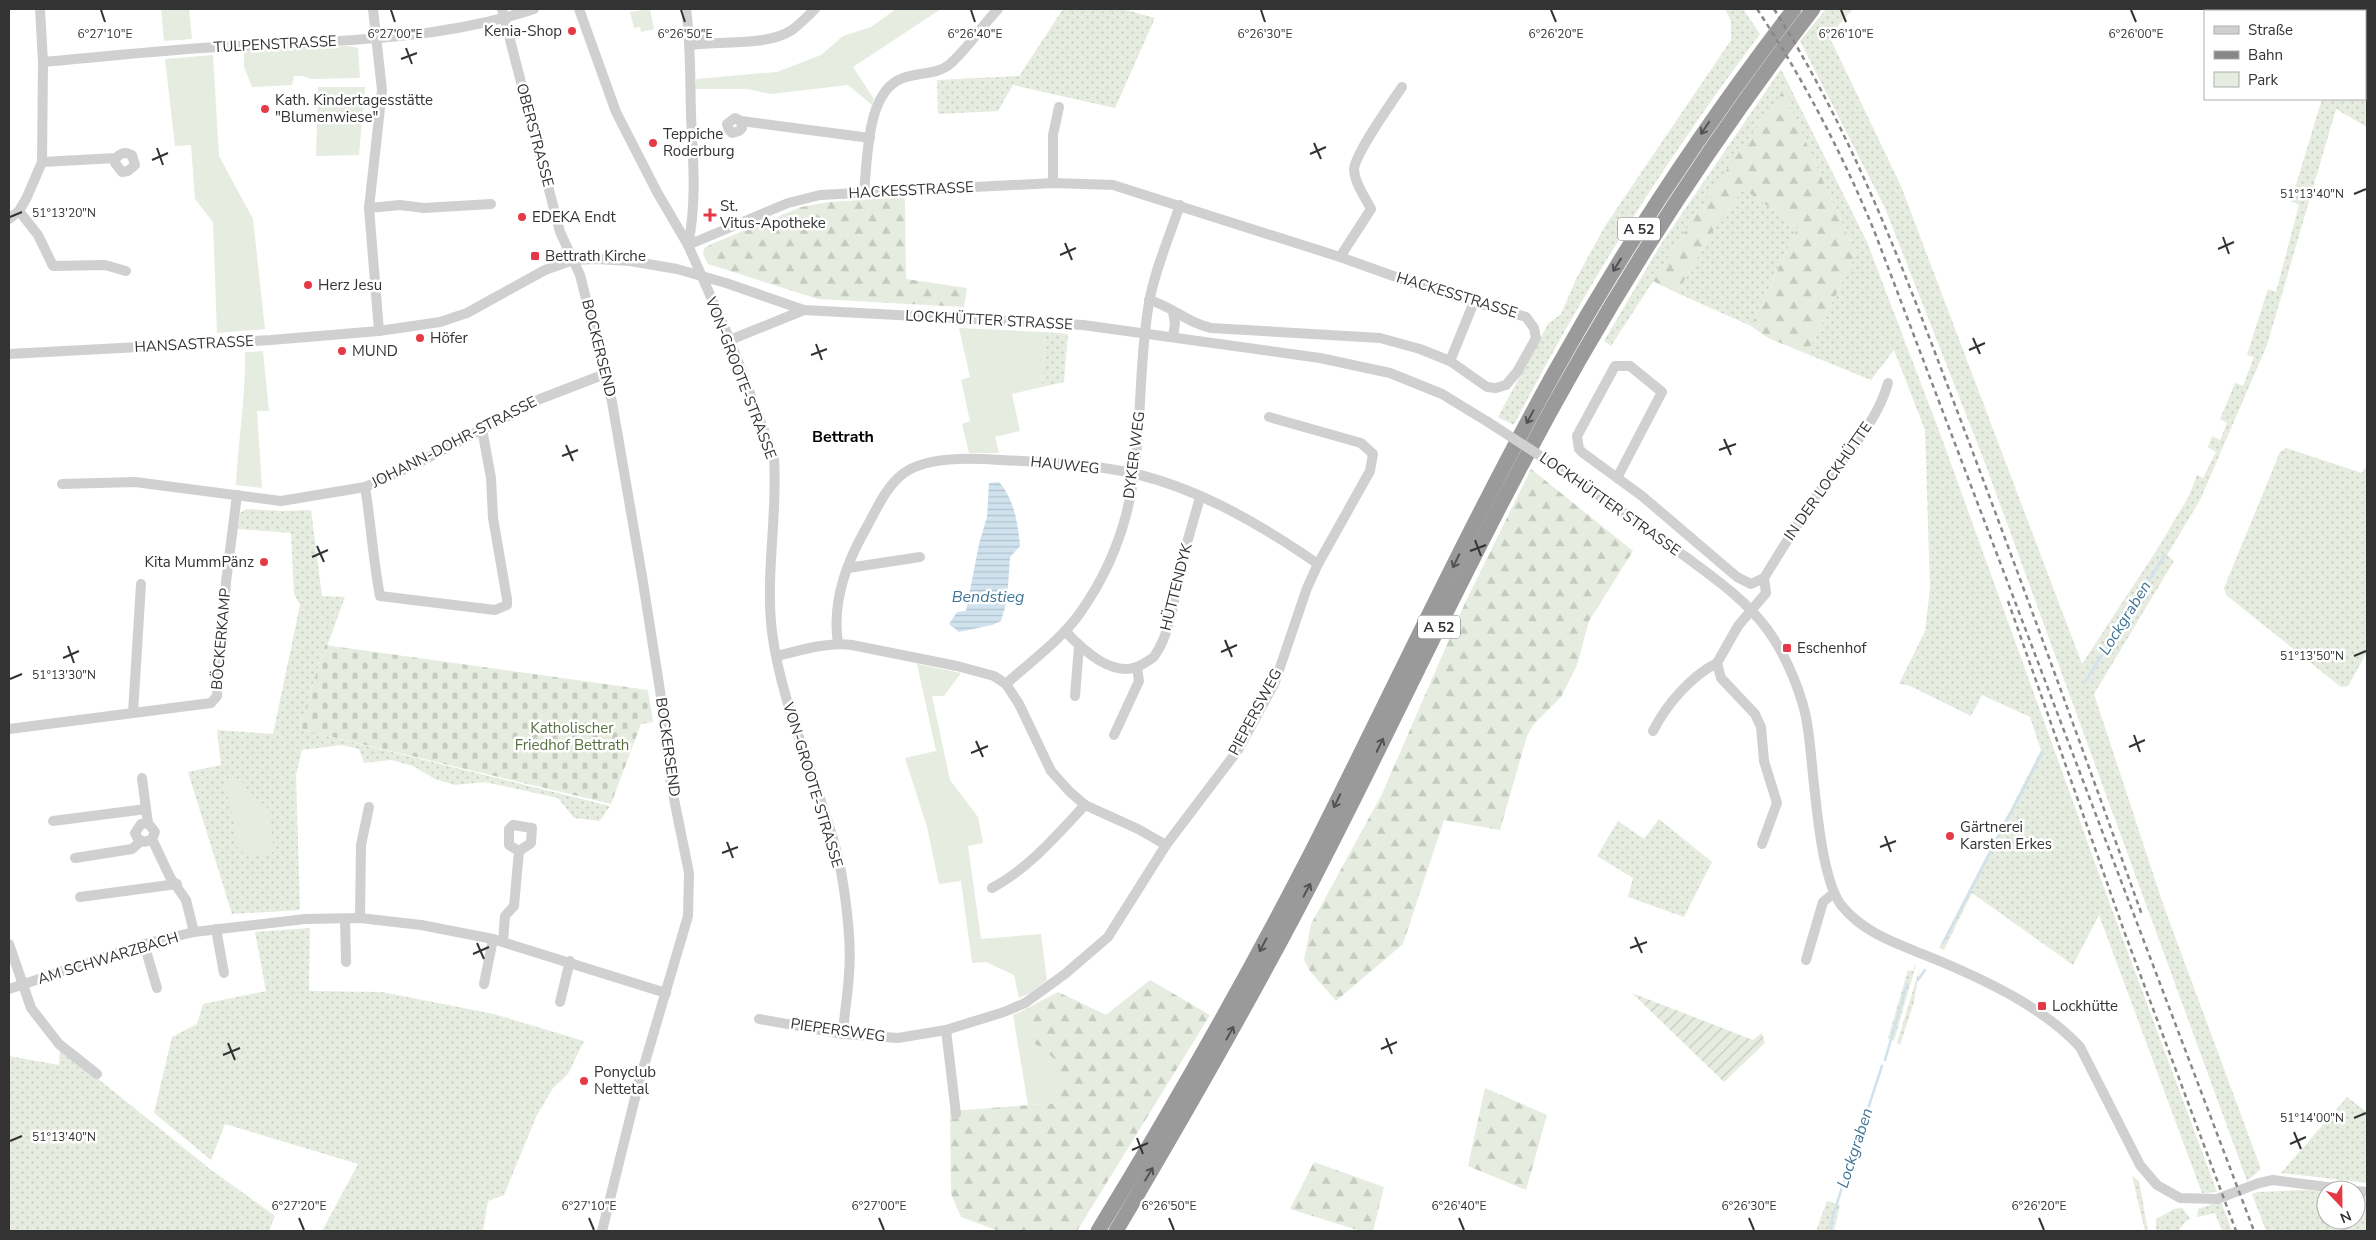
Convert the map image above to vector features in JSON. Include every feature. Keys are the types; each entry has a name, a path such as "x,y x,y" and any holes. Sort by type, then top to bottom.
{"highway":[{"path":"1733,88 1781,9"},
{"name":"A 52","path":"1098,1231 1194,1069 1262,946 1471,531 1554,374 1657,200 1733,88 1794,9"},
{"name":"A 52","path":"1116,1231 1275,953 1485,536 1572,374 1626,280 1680,194 1744,101 1813,9"}],"street":[{"path":"9,219 19,211 42,162 43,62 40,9"},
{"path":"373,9 378,39 382,90 369,208 379,331"},
{"name":"TULPENSTRASSE","path":"43,62 217,47 378,39 534,9"},
{"name":"VON-GROOTE-STRASSE","path":"579,9 616,112 657,192 688,245 702,275 730,340 774,457 775,478 770,565 772,631 789,711 838,857 846,900 850,972 843,1034"},
{"path":"686,9 691,45 693,223 688,245"},
{"path":"691,45 741,42 771,37 790,31 815,9"},
{"path":"864,191 870,138 877,103 885,89 902,78 938,71 950,64 998,9"},
{"name":"OBERSTRASSE","path":"503,14 560,232 573,260"},
{"path":"689,33 701,32 703,43"},
{"path":"1340,257 1371,209 1358,184 1354,171 1358,156 1402,86"},
{"path":"1053,184 1053,135 1059,107"},
{"path":"741,121 870,138"},
{"path":"42,162 116,158"},
{"name":"HACKESSTRASSE","path":"688,245 788,203 820,195 864,191 1053,184 1113,185 1340,257 1427,288 1526,317 1534,328 1536,338 1517,372 1506,385 1496,388 1487,387 1450,361"},
{"path":"369,208 400,205 424,208 491,204"},
{"path":"1144,332 1149,300 1180,205"},
{"path":"19,211 38,235 53,266 105,265 126,271"},
{"name":"HANSASTRASSE","path":"9,354 271,340 379,331 440,322 467,313 538,273 573,260 630,261 702,275"},
{"name":"BOCKERSEND","path":"573,260 580,274 612,402 664,716 671,784 689,873 688,916 638,1086 602,1231"},
{"name":"LOCKHÜTTER STRASSE","path":"702,275 804,310 1083,325 1144,332 1320,358 1390,373 1442,394 1559,468 1702,569 1750,610 1767,629 1794,680 1805,711 1816,802 1828,872 1834,893 1854,919 1870,932 1964,971 1994,986 2038,1013 2072,1038 2080,1047 2140,1165 2157,1185 2180,1198 2217,1199 2259,1183 2273,1180 2316,1186"},
{"path":"1149,300 1161,303 1172,312 1196,324 1211,328 1380,338 1420,349 1450,361 1474,302"},
{"name":"LOCKHÜTTER STRASSE","path":"730,340 804,310"},
{"path":"1172,312 1175,323 1173,337"},
{"name":"DYKER WEG","path":"1006,684 1065,631 1079,615 1096,588 1113,553 1124,522 1134,474 1144,332"},
{"path":"1617,478 1662,392 1630,366 1615,366 1577,436 1579,449 1583,454 1656,507 1737,577 1751,584 1764,578"},
{"name":"JOHANN-DOHR-STRASSE","path":"62,484 135,482 281,501 364,487 416,464 540,399 605,374"},
{"name":"IN DER LOCKHÜTTE","path":"1750,610 1766,594 1764,578 1823,486 1854,446 1879,406 1888,383"},
{"name":"PIEPERSWEG","path":"759,1018 843,1034 898,1038 946,1030 1026,1003 1065,974 1108,937 1166,845 1238,750 1270,691 1307,588 1318,564 1370,471 1374,454 1361,443 1269,417"},
{"path":"364,487 371,523 372,554 380,596 495,610 502,609 507,605 507,599 493,518 491,478 482,429"},
{"name":"HAUWEG","path":"838,644 835,625 836,607 848,568 861,538 888,488 905,472 927,463 952,459 992,459 1054,463 1134,474 1200,496 1274,534 1318,564"},
{"name":"BÖCKERKAMP","path":"9,728 211,703 217,696 226,582 237,495"},
{"name":"HÜTTENDYK","path":"1137,668 1155,657 1166,630 1181,564 1200,496"},
{"path":"848,568 920,557"},
{"path":"133,713 141,584"},
{"path":"1653,731 1658,720 1690,683 1705,669 1717,662 1738,626 1750,610"},
{"path":"1065,631 1079,646 1104,663 1122,669 1137,668 1139,681 1114,735"},
{"path":"777,656 812,647 838,644 957,666 994,676 1006,684 1019,704 1051,771 1084,805 1131,826 1166,845"},
{"path":"1075,696 1079,646"},
{"path":"1717,662 1721,678 1755,714 1761,727 1764,762 1777,803 1762,844"},
{"name":"AM SCHWARZBACH","path":"142,778 148,824 154,829 147,840 186,900 194,932"},
{"path":"992,888 1011,877 1040,854 1084,805"},
{"path":"360,918 361,845 368,807"},
{"path":"53,821 146,809"},
{"path":"147,840 136,836 136,829 141,824 148,824"},
{"path":"76,858 132,849 147,840"},
{"path":"484,984 505,916 514,906 519,851"},
{"path":"80,897 177,884"},
{"path":"1806,960 1823,902 1834,893"},
{"name":"AM SCHWARZBACH","path":"9,989 144,944 194,932 305,920 360,918 421,924 498,940 666,993"},
{"path":"346,919 346,962"},
{"path":"216,929 224,972"},
{"path":"9,944 31,1008 59,1044 97,1074"},
{"path":"144,944 157,988"},
{"path":"560,1002 570,962"},
{"path":"946,1030 956,1114"}],"green space":[{"path":"161,9 189,9 192,39 164,41"},
{"path":"650,9 654,29 641,32 640,27 634,28 630,12"},
{"path":"896,9 941,9 853,67 874,99 872,105 848,85 771,94 747,89 695,89 696,79 777,72 821,55 843,36 871,27"},
{"path":"1063,9 1123,9 1155,18 1115,108 1013,85 998,111 938,114 937,80 1019,76"},
{"path":"1725,9 1743,9 1760,34 1726,80 1629,224 1569,323 1514,425 1498,417 1548,324 1561,314 1576,279 1605,226 1731,40 1731,21"},
{"path":"1826,9 1853,9 1829,36 1901,186 2082,664 2158,548 2189,496 2197,475 2203,478 2216,452 2208,447 2212,436 2220,440 2227,423 2220,419 2235,383 2243,386 2254,357 2247,355 2268,289 2276,292 2299,205 2291,201 2322,100 2366,100 2366,10 2350,9 2367,9 2367,127 2336,109 2267,345 2200,500 2167,555 2174,561 2094,694 2163,904 2261,1169 2247,1181 1985,463 1885,208 1800,41"},
{"path":"349,46 358,48 360,78 312,79 294,76 292,85 252,87 244,67 244,51"},
{"path":"213,55 219,156 253,219 265,329 217,333 213,222 195,199 191,145 175,146 165,59"},
{"path":"1781,69 1867,242 1941,436 2111,907 2217,1192 2202,1193 2099,915 2073,965 1972,893 1944,950 1939,948 2041,750 2030,717 1982,695 1971,716 1908,685 1899,684 1925,631 1930,588 1925,430 1894,350 1871,380 1807,354 1856,254 1788,102 1788,85 1687,229 1611,346 1604,341 1661,244"},
{"path":"1788,84 1788,102 1856,254 1807,354 1768,338 1751,326 1798,227 1743,189 1709,237 1677,293 1653,281 1713,189"},
{"path":"318,87 365,87 359,155 316,156"},
{"path":"1743,189 1798,227 1751,326 1677,293 1709,237"},
{"path":"902,197 905,199 906,279 967,288 964,307 818,299 708,264 703,254 704,248 714,243 801,207 829,202"},
{"path":"959,328 1045,332 1042,387 1012,394 1020,431 995,437 999,453 969,453 962,424 970,421 961,380 970,377"},
{"path":"1045,332 1068,334 1064,382 1042,387"},
{"path":"263,351 269,411 257,411 262,488 236,485 245,352"},
{"path":"2286,448 2362,473 2367,465 2367,652 2348,686 2341,687 2226,595 2224,588 2280,452"},
{"path":"1531,469 1633,551 1589,621 1577,665 1561,697 1533,725 1527,736 1500,830 1444,820 1403,944 1336,1001 1310,971 1304,960 1311,924 1382,794 1465,603"},
{"path":"246,509 311,510 322,596 345,597 327,646 325,645 299,729 610,806 600,821 574,818 558,798 485,782 455,785 435,779 413,766 391,760 364,763 359,749 342,745 302,750 296,775 300,910 232,914 188,772 221,765 217,730 273,734 300,605 294,594 291,533 238,529 240,513"},
{"name":"Katholischer Friedhof Bettrath","path":"325,645 648,690 653,722 641,724 611,804 299,729"},
{"path":"917,664 961,673 944,696 932,696 950,780 978,817 983,843 968,846 981,939 1041,934 1047,980 1030,993 1019,998 1014,975 986,962 972,963 961,881 939,884 927,827 905,758 936,751"},
{"path":"241,779 247,792 269,809 274,852 246,855 238,850 234,819 224,782"},
{"path":"1659,819 1712,862 1684,917 1628,897 1633,878 1597,856 1618,821 1644,839"},
{"path":"310,928 309,991 382,992 494,1014 584,1041 568,1074 553,1088 536,1117 504,1195 488,1201 483,1231 322,1231 358,1164 225,1124 211,1160 154,1113 172,1037 197,1024 203,1004 266,991 255,932"},
{"path":"1915,965 1894,1041 1888,1038 1908,970 1913,971"},
{"path":"1920,967 1914,1002 1900,1045 1897,1043"},
{"path":"1150,980 1210,1015 1077,1231 999,1231 961,1217 951,1194 950,1111 1058,1103 1045,1050 1031,1042 1020,1012 1058,992 1106,1015"},
{"path":"1632,993 1753,1040 1762,1033 1765,1043 1724,1082"},
{"path":"1020,1012 1031,1042 1045,1050 1060,1065 1058,1103 1028,1105 1013,1015"},
{"path":"60,1048 210,1169 275,1216 269,1231 9,1231 9,1056 59,1065"},
{"path":"1485,1088 1547,1115 1526,1190 1468,1166"},
{"path":"2347,1097 2367,1112 2367,1183 2366,1180 2341,1180 2281,1173"},
{"path":"1314,1162 1384,1187 1373,1231 1361,1231 1290,1209"},
{"path":"2132,1176 2139,1181 2148,1231 2145,1231"},
{"path":"2316,1191 2316,1230 2366,1230 2367,1197 2367,1231 2266,1231 2252,1194 2257,1192"},
{"path":"1827,1201 1840,1205 1834,1231 1816,1231"},
{"path":"2221,1201 2232,1231 2222,1231 2215,1213 2197,1217 2198,1209"},
{"path":"2182,1208 2191,1219 2187,1220 2178,1231 2160,1231 2156,1229 2156,1219 2174,1209"}],"water":[{"name":"Bendstieg","path":"999,482 1012,504 1020,546 1010,557 1007,601 1001,621 992,625 959,632 949,624 957,612 966,611 979,544 987,517 989,483"}],"waterway":[{"name":"Lockgraben","path":"2085,682 2165,555"},
{"name":"Lockgraben","path":"1943,943 2042,753"},
{"name":"Lockgraben","path":"1918,980 1925,970"},
{"name":"Lockgraben","path":"1885,1060 1907,984"},
{"name":"Lockgraben","path":"1831,1231 1831,1223 1838,1200 1882,1066"}],"railway":[{"path":"1757,9 1791,63 1822,118 1850,175 1875,233 2254,1231"},
{"path":"1774,9 1830,108 1855,159 1900,262 2007,544 2142,915"},
{"path":"2008,601 2124,931 2236,1231"}],"place":[{"name":"Kenia-Shop","path":"572,31"},
{"name":"Kath. Kindertagesstätte \"Blumenwiese\"","path":"265,109"},
{"name":"Teppiche Roderburg","path":"653,143"},
{"name":"St. Vitus-Apotheke","path":"710,215"},
{"name":"EDEKA Endt","path":"522,217"},
{"name":"Bettrath Kirche","path":"535,256"},
{"name":"Herz Jesu","path":"308,285"},
{"name":"Höfer","path":"420,338"},
{"name":"MUND","path":"342,351"},
{"name":"Kita MummPänz","path":"264,562"},
{"name":"Eschenhof","path":"1787,648"},
{"name":"Gärtnerei Karsten Erkes","path":"1950,836"},
{"name":"Lockhütte","path":"2042,1006"},
{"name":"Ponyclub Nettetal","path":"584,1081"}],"district":[{"name":"Bettrath","path":"843,437"}]}
